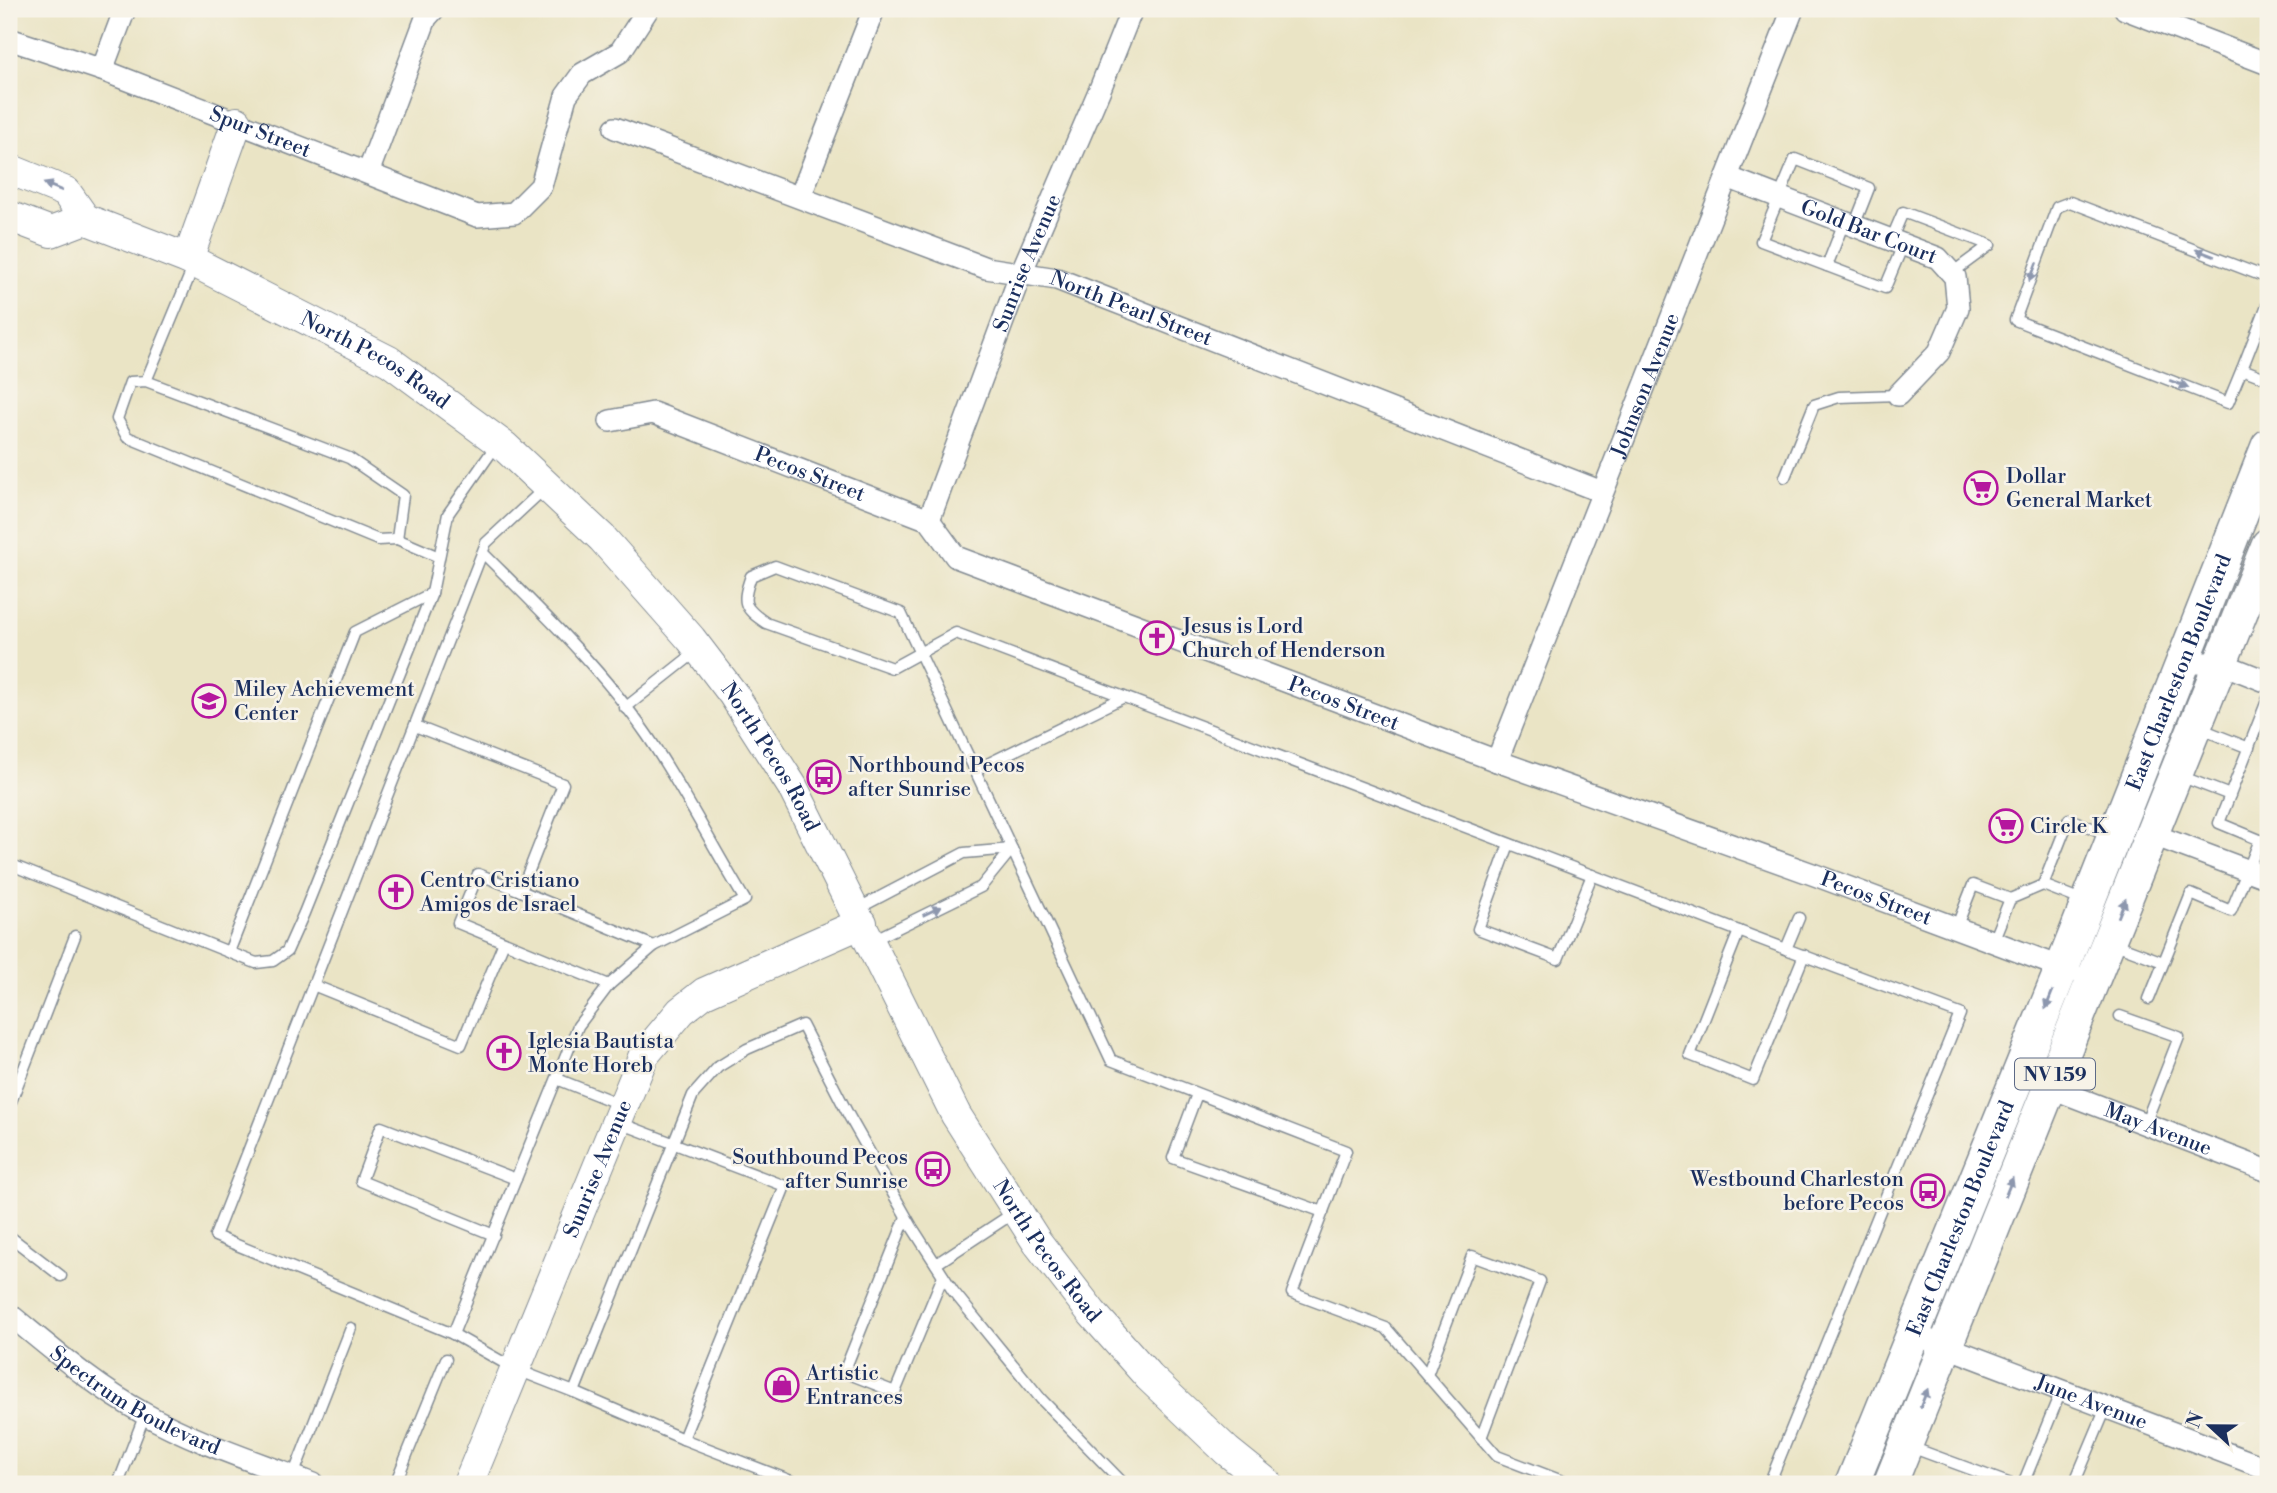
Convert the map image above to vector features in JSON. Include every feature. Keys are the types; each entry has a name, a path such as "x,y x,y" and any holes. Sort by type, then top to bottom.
{"main road":[{"path":"192,261 237,122"},
{"path":"9,169 66,192 85,219 51,232 9,216"},
{"name":"North Pecos Road","path":"85,219 192,261 389,361 499,442 602,538 699,649 733,694 792,786 956,1115 1037,1242 1092,1313 1141,1368 1227,1451 1268,1484"},
{"name":"East Charleston Boulevard","path":"1852,1484 2062,968 2268,446"},
{"name":"East Charleston Boulevard","path":"1890,1484 2268,545"},
{"name":"Sunrise Avenue","path":"468,1484 643,1055 681,1011 704,993 862,925"}],"street":[{"path":"102,70 125,9"},
{"path":"368,173 426,18 434,9"},
{"name":"Spur Street","path":"9,39 102,70 477,216 514,213 541,186 566,96 582,74 620,52 648,9"},
{"path":"800,197 874,9"},
{"name":"Sunrise Avenue","path":"929,520 1021,273 1132,9"},
{"name":"Johnson Avenue","path":"1497,761 1793,9"},
{"path":"2124,9 2268,64"},
{"name":"North Pearl Street","path":"615,128 986,268 1057,279 1602,492"},
{"name":"Gold Bar Court","path":"1727,177 1938,258 1952,273 1955,278 1958,308 1939,352 1898,395"},
{"name":"Pecos Street","path":"610,421 653,413 929,520 956,557 1497,761 1815,875 2093,979"},
{"path":"2182,663 2220,663 2268,682"},
{"path":"2151,834 2268,878"},
{"name":"May Avenue","path":"2049,1087 2268,1171"},
{"name":"Spectrum Boulevard","path":"9,1314 97,1385 145,1414 303,1480"},
{"name":"June Avenue","path":"1913,1335 2268,1469"}],"lane":[{"path":"1827,266 1869,188 1795,159 1761,241 1885,288 1903,212 1990,245 1952,273"},
{"path":"2268,278 2070,202 2057,207 2015,320 2228,403 2268,304"},
{"path":"146,381 192,261"},
{"path":"2242,369 2268,379"},
{"path":"397,539 403,495 349,458 146,381 130,382 117,419 127,437 377,540 397,539 439,557"},
{"path":"1786,477 1814,405 1839,397 1898,395"},
{"path":"9,864 256,963 273,961 286,951 304,913 432,593 448,514 499,442"},
{"path":"547,486 486,543 215,1236 453,1334 515,1369 799,1484"},
{"path":"453,1334 578,1026 609,985 654,946 745,900 647,735 557,627 483,553"},
{"path":"1570,1484 1497,1456 1386,1328 1292,1293 1346,1151 1111,1060 975,770 920,653 901,613 775,566 751,576 745,595 750,612 766,623 892,668 920,653 956,633 1960,1014 1769,1484"},
{"path":"229,952 355,632 432,593"},
{"path":"625,708 699,649"},
{"path":"975,770 1124,697"},
{"path":"2149,999 2190,894 2231,911 2260,840 2219,823 2268,698"},
{"path":"415,726 563,785 520,891"},
{"path":"2195,727 2249,748"},
{"path":"2176,774 2230,795"},
{"path":"2043,885 2068,819 2114,836"},
{"path":"1509,844 1478,929 1546,955 1558,959 1592,875"},
{"path":"862,925 981,887 1012,849"},
{"path":"862,925 964,853 1012,849"},
{"path":"609,985 458,923 478,874 654,946"},
{"path":"1956,928 1973,885 2010,899 2043,885 2087,902"},
{"path":"1993,941 2010,899"},
{"path":"1786,949 1799,918"},
{"path":"1739,931 1690,1055 1753,1080 1804,955"},
{"path":"9,1107 75,936"},
{"path":"2108,941 2163,962"},
{"path":"313,985 461,1045 504,942"},
{"path":"2120,1016 2179,1037 2145,1124"},
{"path":"575,1392 693,1095 718,1067 747,1049 802,1025 849,1116 943,1276 1041,1399 1124,1484"},
{"path":"557,1079 674,1143 785,1186 683,1439"},
{"path":"1197,1094 1173,1158 1323,1212"},
{"path":"494,1235 360,1181 381,1127 516,1179"},
{"path":"936,1264 1017,1211"},
{"path":"906,1217 844,1372 895,1392 943,1276"},
{"path":"9,1236 61,1276"},
{"path":"1427,1376 1472,1256 1540,1281 1481,1438"},
{"path":"303,1480 351,1328"},
{"path":"395,1484 446,1359"},
{"path":"2023,1484 2061,1391"},
{"path":"2074,1484 2106,1408"},
{"path":"118,1484 145,1414"},
{"path":"1905,1445 2011,1484"}],"place":[{"name":"Dollar General Market","path":"1981,488"},
{"name":"Jesus is Lord Church of Henderson","path":"1157,638"},
{"name":"Miley Achievement Center","path":"209,701"},
{"name":"Northbound Pecos after Sunrise","path":"824,777"},
{"name":"Circle K","path":"2006,826"},
{"name":"Centro Cristiano Amigos de Israel","path":"396,892"},
{"name":"Iglesia Bautista Monte Horeb","path":"504,1053"},
{"name":"Southbound Pecos after Sunrise","path":"933,1169"},
{"name":"Westbound Charleston before Pecos","path":"1928,1191"},
{"name":"Artistic Entrances","path":"782,1385"}]}
